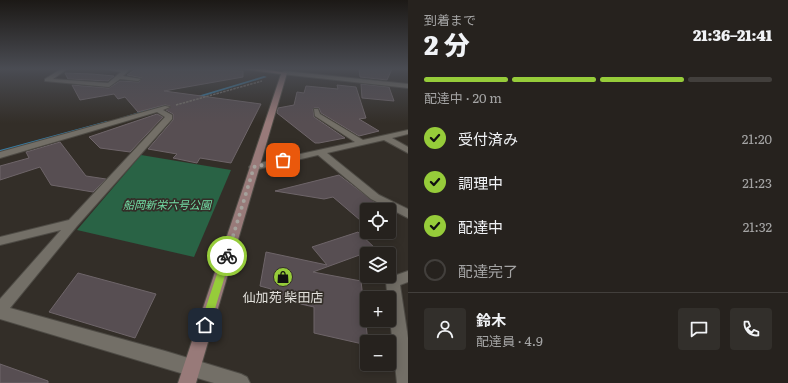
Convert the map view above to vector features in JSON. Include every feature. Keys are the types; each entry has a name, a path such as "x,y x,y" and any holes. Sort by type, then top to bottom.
{"main road":[{"path":"189,375 280,87"}],"street":[{"path":"0,155 163,108 169,117 73,224 0,311 189,375 241,383"},
{"path":"316,110 317,114 362,142"},
{"path":"254,167 408,132"},
{"path":"385,137 408,150"},
{"path":"320,152 375,197 408,214"},
{"path":"0,241 73,224"},
{"path":"406,383 393,282 408,276"}],"path":[{"path":"163,108 240,87"}],"green space":[{"name":"船岡新栄六号公園","path":"141,155 231,170 194,257 77,230"}],"building":[{"path":"73,87 187,87 164,91 261,104 231,163 200,158 197,163 173,158 177,154 148,149 173,120 173,114 166,110 171,107 170,106 165,105 138,112 125,97 118,99 114,94 80,100"},
{"path":"306,87 338,89 337,87 356,87 366,118 359,119 379,131 359,136 321,113 319,108 314,108 314,117 345,138 315,143 277,113 278,108 294,105 297,92 304,93"},
{"path":"361,87 388,87 394,101 362,98"},
{"path":"157,114 163,117 130,152 100,148 89,137"},
{"path":"60,142 86,176 106,179 93,192 51,185 40,167 0,180 0,166 29,158 26,152"},
{"path":"339,175 376,203 360,203 360,220 333,197 324,199 275,191"},
{"path":"358,232 360,234 360,239 365,239 374,247 360,247 360,255 313,272 360,281 362,291 360,291 360,327 366,327 367,335 360,335 360,343 314,333 314,307 270,297 271,289 260,286 266,252 327,265 312,247"},
{"path":"78,273 156,294 135,338 49,312"},
{"path":"0,364 48,381 48,383 0,383"}],"waterway":[{"path":"193,98 231,87"},
{"path":"122,118 173,103"},
{"path":"0,151 108,122"}],"way so far":[{"path":"227,256 254,167 283,160"}],"place":[{"name":"仙加苑 柴田店","path":"283,277"}],"route":[{"path":"205,325 227,256"}]}
